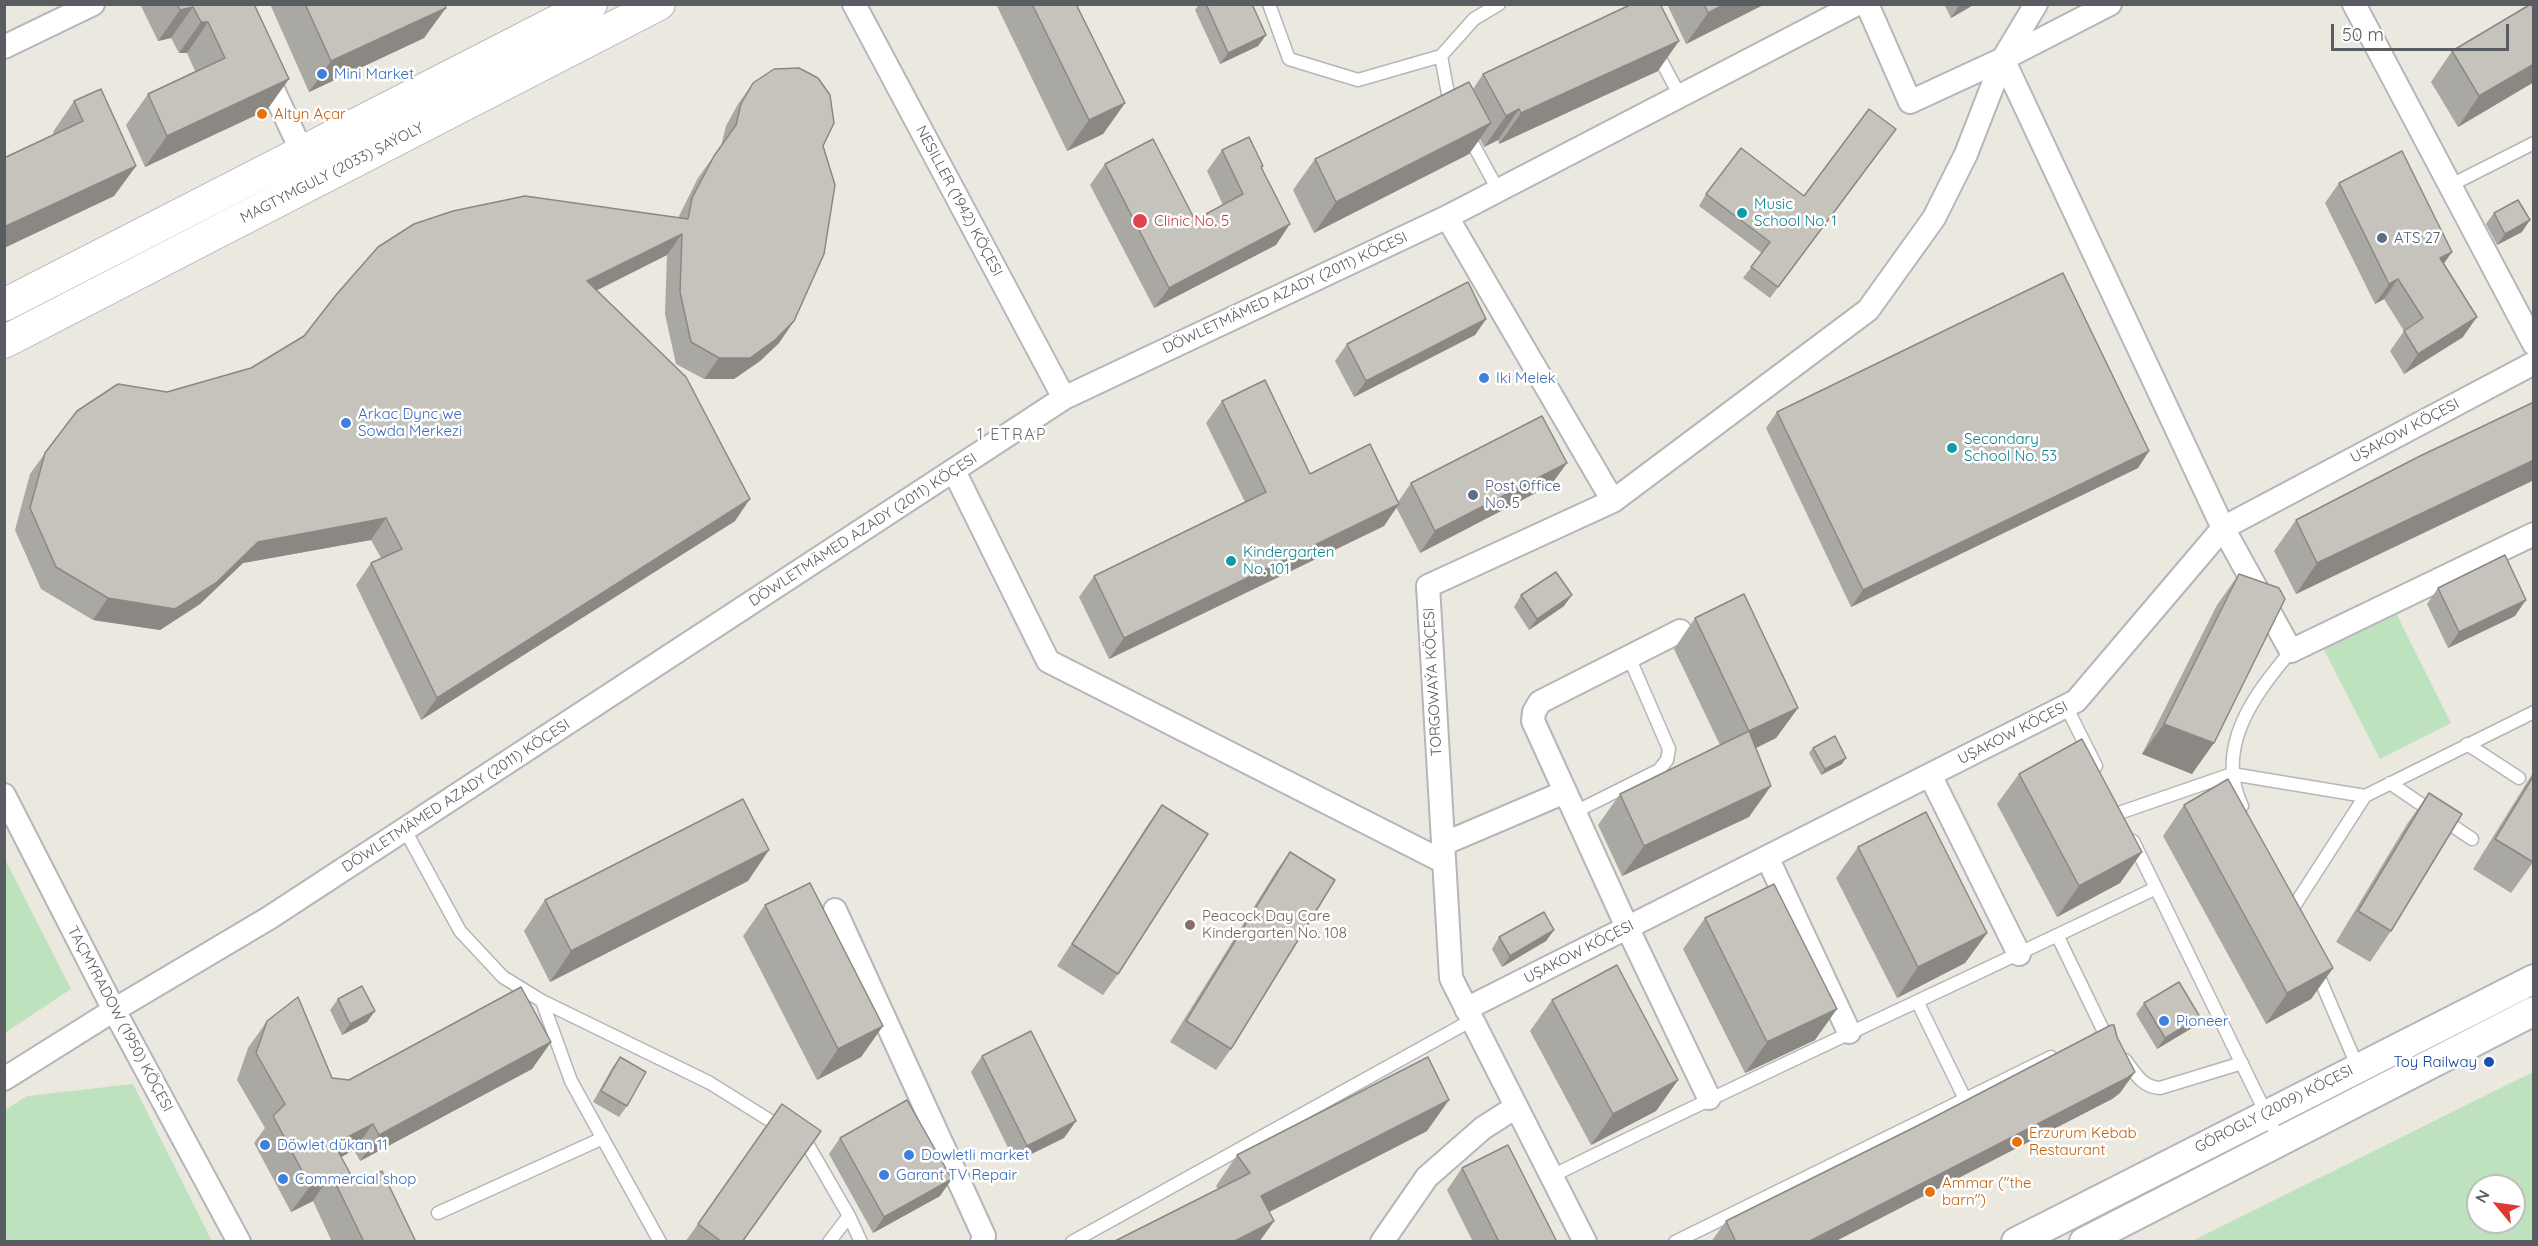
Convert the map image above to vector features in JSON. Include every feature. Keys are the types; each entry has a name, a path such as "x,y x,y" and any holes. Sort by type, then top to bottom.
{"main road":[{"path":"4,305 591,4"},
{"name":"MAGTYMGULY (2033) ŞAÝOLY","path":"4,342 659,4"}],"street":[{"path":"4,47 93,4"},
{"name":"NESILLER (1942) KÖÇESI","path":"854,4 1064,398"},
{"name":"DÖWLETMÄMED AZADY (2011) KÖÇESI","path":"4,1079 114,1010 269,918 1064,398 1447,217 1857,4"},
{"path":"1867,4 1910,102 2002,59 2110,4"},
{"path":"1447,217 1613,501 1868,310 1934,218 1966,154 2002,59 2036,4"},
{"path":"2354,4 2534,344"},
{"path":"253,46 302,152"},
{"path":"2002,59 2223,528 2291,651 2534,534"},
{"name":"UŞAKOW KÖÇESI","path":"1469,1015 1627,927 2076,701 2223,528 2534,363"},
{"path":"954,471 1048,661 1443,853 1565,792"},
{"name":"TORGOWAÝA KÖÇESI","path":"1585,1242 1450,978 1428,586 1613,501"},
{"path":"1680,631 1540,702 1534,712 1533,721 1627,927 1709,1098"},
{"path":"1930,775 2019,954"},
{"name":"TAÇMYRADOW (1950) KÖÇESI","path":"4,795 114,1010 239,1242"},
{"path":"1767,857 1849,1032"},
{"path":"835,910 984,1236 982,1242"},
{"name":"GÖROGLY (2009) KÖÇESI","path":"2016,1242 2534,979"},
{"path":"2084,1242 2534,1011"},
{"path":"1382,1242 1426,1177 1483,1128 1516,1107"}],"lane":[{"path":"1269,4 1289,59 1358,80 1441,56 1474,19 1499,4"},
{"path":"1647,35 1680,96"},
{"path":"1441,56 1449,99 1498,190"},
{"path":"2451,185 2534,143"},
{"path":"2246,815 2236,793 2232,774 2235,737 2261,687 2291,651"},
{"path":"1575,812 1659,770 1667,760 1669,749 1629,657"},
{"path":"2066,706 2103,781"},
{"path":"2300,931 2289,905 2365,796 2466,744 2532,715"},
{"path":"2466,744 2519,778"},
{"path":"2280,1142 2121,819 2232,774 2365,796"},
{"path":"2390,783 2472,839"},
{"path":"405,830 460,931 502,977 542,1001 710,1083 808,1144 849,1216 861,1242"},
{"path":"1552,1176 1709,1098 1849,1032 1918,1003 2156,888"},
{"path":"2057,936 2106,1036 2141,1081 2149,1087 2160,1088 2242,1063"},
{"path":"2313,963 2357,1067 2372,1095"},
{"path":"542,1001 571,1080 660,1242"},
{"path":"1918,1003 1965,1099"},
{"path":"1072,1242 1469,1015"},
{"path":"2092,1037 2097,1034 2106,1036"},
{"path":"1675,1242 2060,1052"},
{"path":"438,1213 603,1138"},
{"path":"829,1242 849,1216"}],"green space":[{"path":"2393,607 2451,723 2380,759 2321,644"},
{"path":"5,859 71,989 4,1033"},
{"path":"2533,1072 2533,1241 2192,1241"},
{"path":"133,1084 212,1241 5,1241 5,1110 27,1096"}],"building":[{"path":"177,4 254,4 289,79 167,136 148,94 225,58 208,22 201,22 193,7 180,10"},
{"path":"305,4 444,4 446,8 331,61"},
{"path":"1032,4 1076,4 1125,103 1089,120"},
{"path":"1206,4 1252,4 1266,35 1228,53"},
{"path":"1632,4 1660,4 1679,41 1521,113 1519,109 1506,116 1483,74"},
{"path":"1704,4 1725,4 1708,13"},
{"path":"2534,4 2534,64 2479,96 2452,51"},
{"path":"799,68 818,78 830,95 834,123 823,146 835,185 824,254 794,321 775,340 750,358 719,358 691,342 680,292 682,234 587,281 686,377 750,499 437,698 371,563 402,549 386,518 258,542 216,583 175,609 108,598 56,567 30,508 45,453 77,411 118,384 167,392 251,368 304,336 378,247 414,224 453,211 525,196 688,219 692,198 714,156 736,125 741,104 753,83 774,69"},
{"path":"1469,82 1491,123 1336,202 1315,159"},
{"path":"101,89 136,166 4,227 4,158 83,121 74,101"},
{"name":"Music School No. 1","path":"1869,109 1896,129 1778,287 1751,267 1770,242 1706,194 1741,148 1804,196"},
{"path":"1249,137 1263,166 1261,167 1290,224 1169,288 1105,164 1153,139 1195,220 1243,194 1222,150"},
{"path":"2402,151 2452,252 2440,258 2477,317 2418,354 2404,331 2423,318 2398,279 2389,284 2339,183"},
{"path":"2518,200 2530,220 2505,234 2494,213"},
{"name":"Secondary School No. 53","path":"2063,273 2149,451 1863,590 1777,412"},
{"path":"1468,282 1486,319 1366,381 1347,344"},
{"name":"Kindergarten No. 101","path":"1265,380 1310,474 1370,444 1399,504 1124,638 1094,576 1266,492 1222,401"},
{"path":"2534,402 2534,460 2317,563 2296,520 2420,456"},
{"name":"Post Office No. 5","path":"1542,416 1567,463 1435,531 1411,483"},
{"path":"2505,555 2526,600 2459,632 2438,588"},
{"path":"1556,572 1572,595 1537,619 1521,595"},
{"path":"2239,574 2279,588 2285,599 2214,743 2164,724"},
{"path":"1744,594 1798,708 1749,731 1695,618"},
{"path":"1749,731 1771,786 1644,846 1620,794"},
{"path":"1835,736 1846,758 1825,769 1813,748"},
{"path":"2082,739 2142,852 2079,886 2019,774"},
{"path":"2534,775 2534,861 2533,862 2495,839"},
{"path":"2228,779 2333,968 2287,993 2184,805"},
{"path":"2429,793 2462,814 2391,931 2358,911"},
{"path":"743,799 769,850 571,951 545,900"},
{"path":"1162,805 1208,834 1118,974 1072,944"},
{"path":"1926,812 1987,933 1918,967 1858,847"},
{"path":"1290,852 1335,880 1231,1049 1186,1021"},
{"path":"810,883 883,1026 838,1049 765,905"},
{"path":"1774,884 1837,1009 1767,1042 1705,918"},
{"path":"1544,912 1554,930 1510,956 1499,937"},
{"path":"1617,965 1678,1080 1613,1114 1552,1000"},
{"name":"Pioneer","path":"2179,982 2200,1017 2165,1038 2144,1003"},
{"path":"362,986 375,1011 350,1024 338,999"},
{"path":"521,987 551,1042 379,1135 373,1124 334,1144 356,1184 382,1171 416,1242 364,1242 331,1174 310,1186 273,1116 285,1104 256,1053 267,1021 298,997 332,1078 349,1080"},
{"path":"2114,1025 2117,1037 2135,1072 2127,1078 1808,1242 1736,1242 1726,1221 1919,1125"},
{"path":"1031,1031 1076,1121 1027,1146 982,1056"},
{"path":"620,1057 646,1072 627,1106 601,1091"},
{"path":"1428,1057 1449,1100 1261,1196 1274,1221 1233,1242 1113,1242 1250,1173 1237,1155"},
{"name":"Garant TV Repair","path":"907,1100 952,1179 884,1217 840,1138"},
{"path":"782,1104 821,1131 742,1242 722,1242 698,1224"},
{"path":"1508,1145 1557,1242 1499,1242 1462,1168"}],"place":[{"name":"Mini Market","path":"322,74"},
{"name":"Altyn Açar","path":"262,114"},
{"name":"Music School No. 1","path":"1742,213"},
{"name":"Clinic No. 5","path":"1140,221"},
{"name":"ATS 27","path":"2382,238"},
{"name":"Iki Melek","path":"1484,378"},
{"name":"Arkac Dync we Sowda Merkezi","path":"346,423"},
{"name":"Secondary School No. 53","path":"1952,448"},
{"name":"Post Office No. 5","path":"1473,495"},
{"name":"Kindergarten No. 101","path":"1231,561"},
{"name":"Peacock Day Care Kindergarten No. 108","path":"1190,925"},
{"name":"Pioneer","path":"2164,1021"},
{"name":"Toy Railway","path":"2489,1062"},
{"name":"Erzurum Kebab Restaurant","path":"2017,1142"},
{"name":"Döwlet dükan 11","path":"265,1145"},
{"name":"Dowletli market","path":"909,1155"},
{"name":"Garant TV Repair","path":"884,1175"},
{"name":"Commercial shop","path":"283,1179"},
{"name":"Ammar (\"the barn\")","path":"1930,1192"}],"district":[{"name":"1 ETRAP","path":"1012,435"}]}
